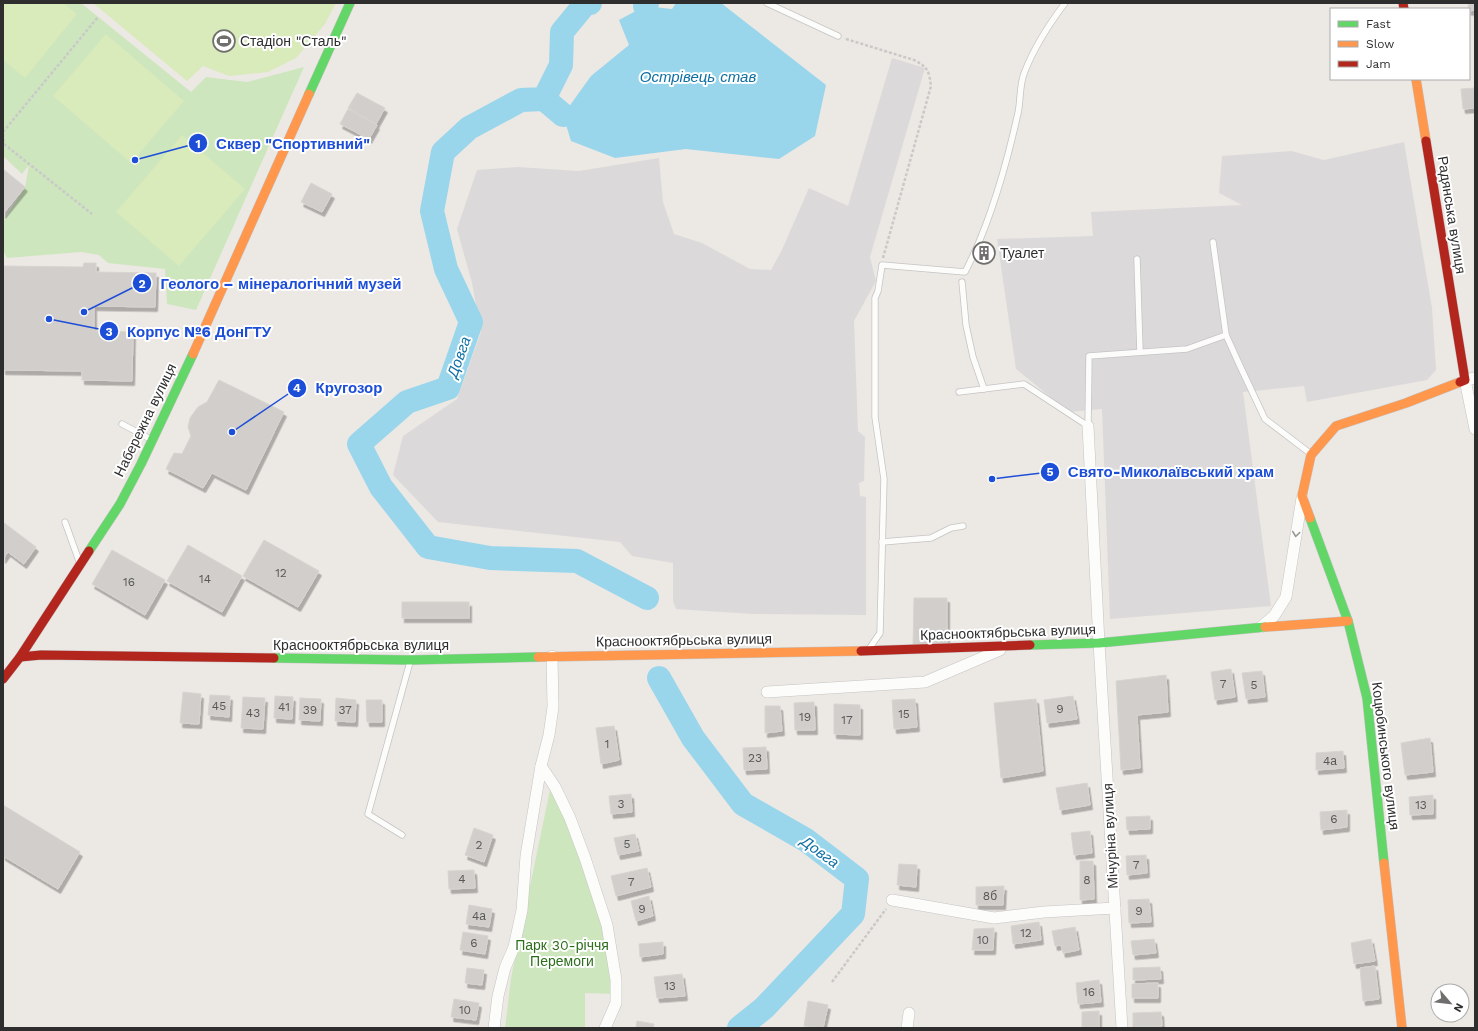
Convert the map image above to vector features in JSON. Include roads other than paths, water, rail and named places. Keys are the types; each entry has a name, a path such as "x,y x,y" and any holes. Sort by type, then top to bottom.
{"street":[{"name":"Набережна вулиця","path":"3,679 20,657 120,504 174,396 350,3"},
{"name":"Радянська вулиця","path":"1416,80 1470,379"},
{"path":"1261,627 1274,616 1286,597 1302,496 1311,454 1336,426 1406,404 1470,379 1475,429"},
{"name":"Мічуріна вулиця","path":"1088,426 1099,643 1122,1028"},
{"name":"Коцюбинського вулиця","path":"1302,496 1348,621 1367,698 1402,1028"},
{"name":"Краснооктябрьська вулиця","path":"20,657 41,655 410,660 552,656 868,651 1099,643 1261,627 1348,621"},
{"path":"767,692 925,682 1008,646"},
{"path":"494,1028 498,996 505,968 514,947 522,910 526,856 541,766 554,707 552,656"},
{"path":"541,766 555,787 570,818 607,925 616,980 616,1003 605,1028"},
{"path":"892,900 994,918 1044,912 1115,908"},
{"path":"907,1028 909,1012"}],"lane":[{"path":"767,3 838,36"},
{"path":"868,651 880,633 884,479 875,417 875,298 878,291 882,265 964,272 975,252 1000,182 1018,112 1024,72 1050,23 1065,3"},
{"path":"1213,242 1226,335 1265,419 1311,454"},
{"path":"1137,259 1140,352"},
{"path":"962,282 966,325 973,356 984,389"},
{"path":"1088,426 1089,356 1187,349 1226,335"},
{"path":"959,392 1024,384 1088,426"},
{"path":"122,424 152,440"},
{"path":"65,522 80,565"},
{"path":"882,542 932,538 951,528 963,526"},
{"path":"402,835 368,814 410,660"}],"water":[{"name":"Острівець став","path":"676,3 721,3 826,85 815,136 779,159 686,149 615,158 571,141 563,115 591,76 629,45 619,20 645,6 672,9"}],"waterway":[{"name":"Довга","path":"590,3 585,4 562,32 561,65 544,99 521,100 469,128 443,152 432,211 446,269 471,322 448,388 407,402 359,444 381,487 428,547 490,558 577,561 647,598"},
{"path":"544,99 563,115"},
{"name":"Довга","path":"659,678 693,738 743,804 806,840 857,879 853,914 764,1008 739,1028"}],"place":[{"name":"Стадіон \"Сталь\"","path":"224,41"},
{"name":"Сквер \"Спортивний\"","path":"135,160"},
{"name":"Туалет","path":"984,253"},
{"name":"Геолого – мінералогічний музей","path":"84,312"},
{"name":"Корпус №6 ДонГТУ","path":"49,319"},
{"name":"Кругозор","path":"232,432"},
{"name":"Свято-Миколаївський храм","path":"992,479"}],"park label":[{"name":"Парк 30-річчя Перемоги","path":"562,954"}]}
